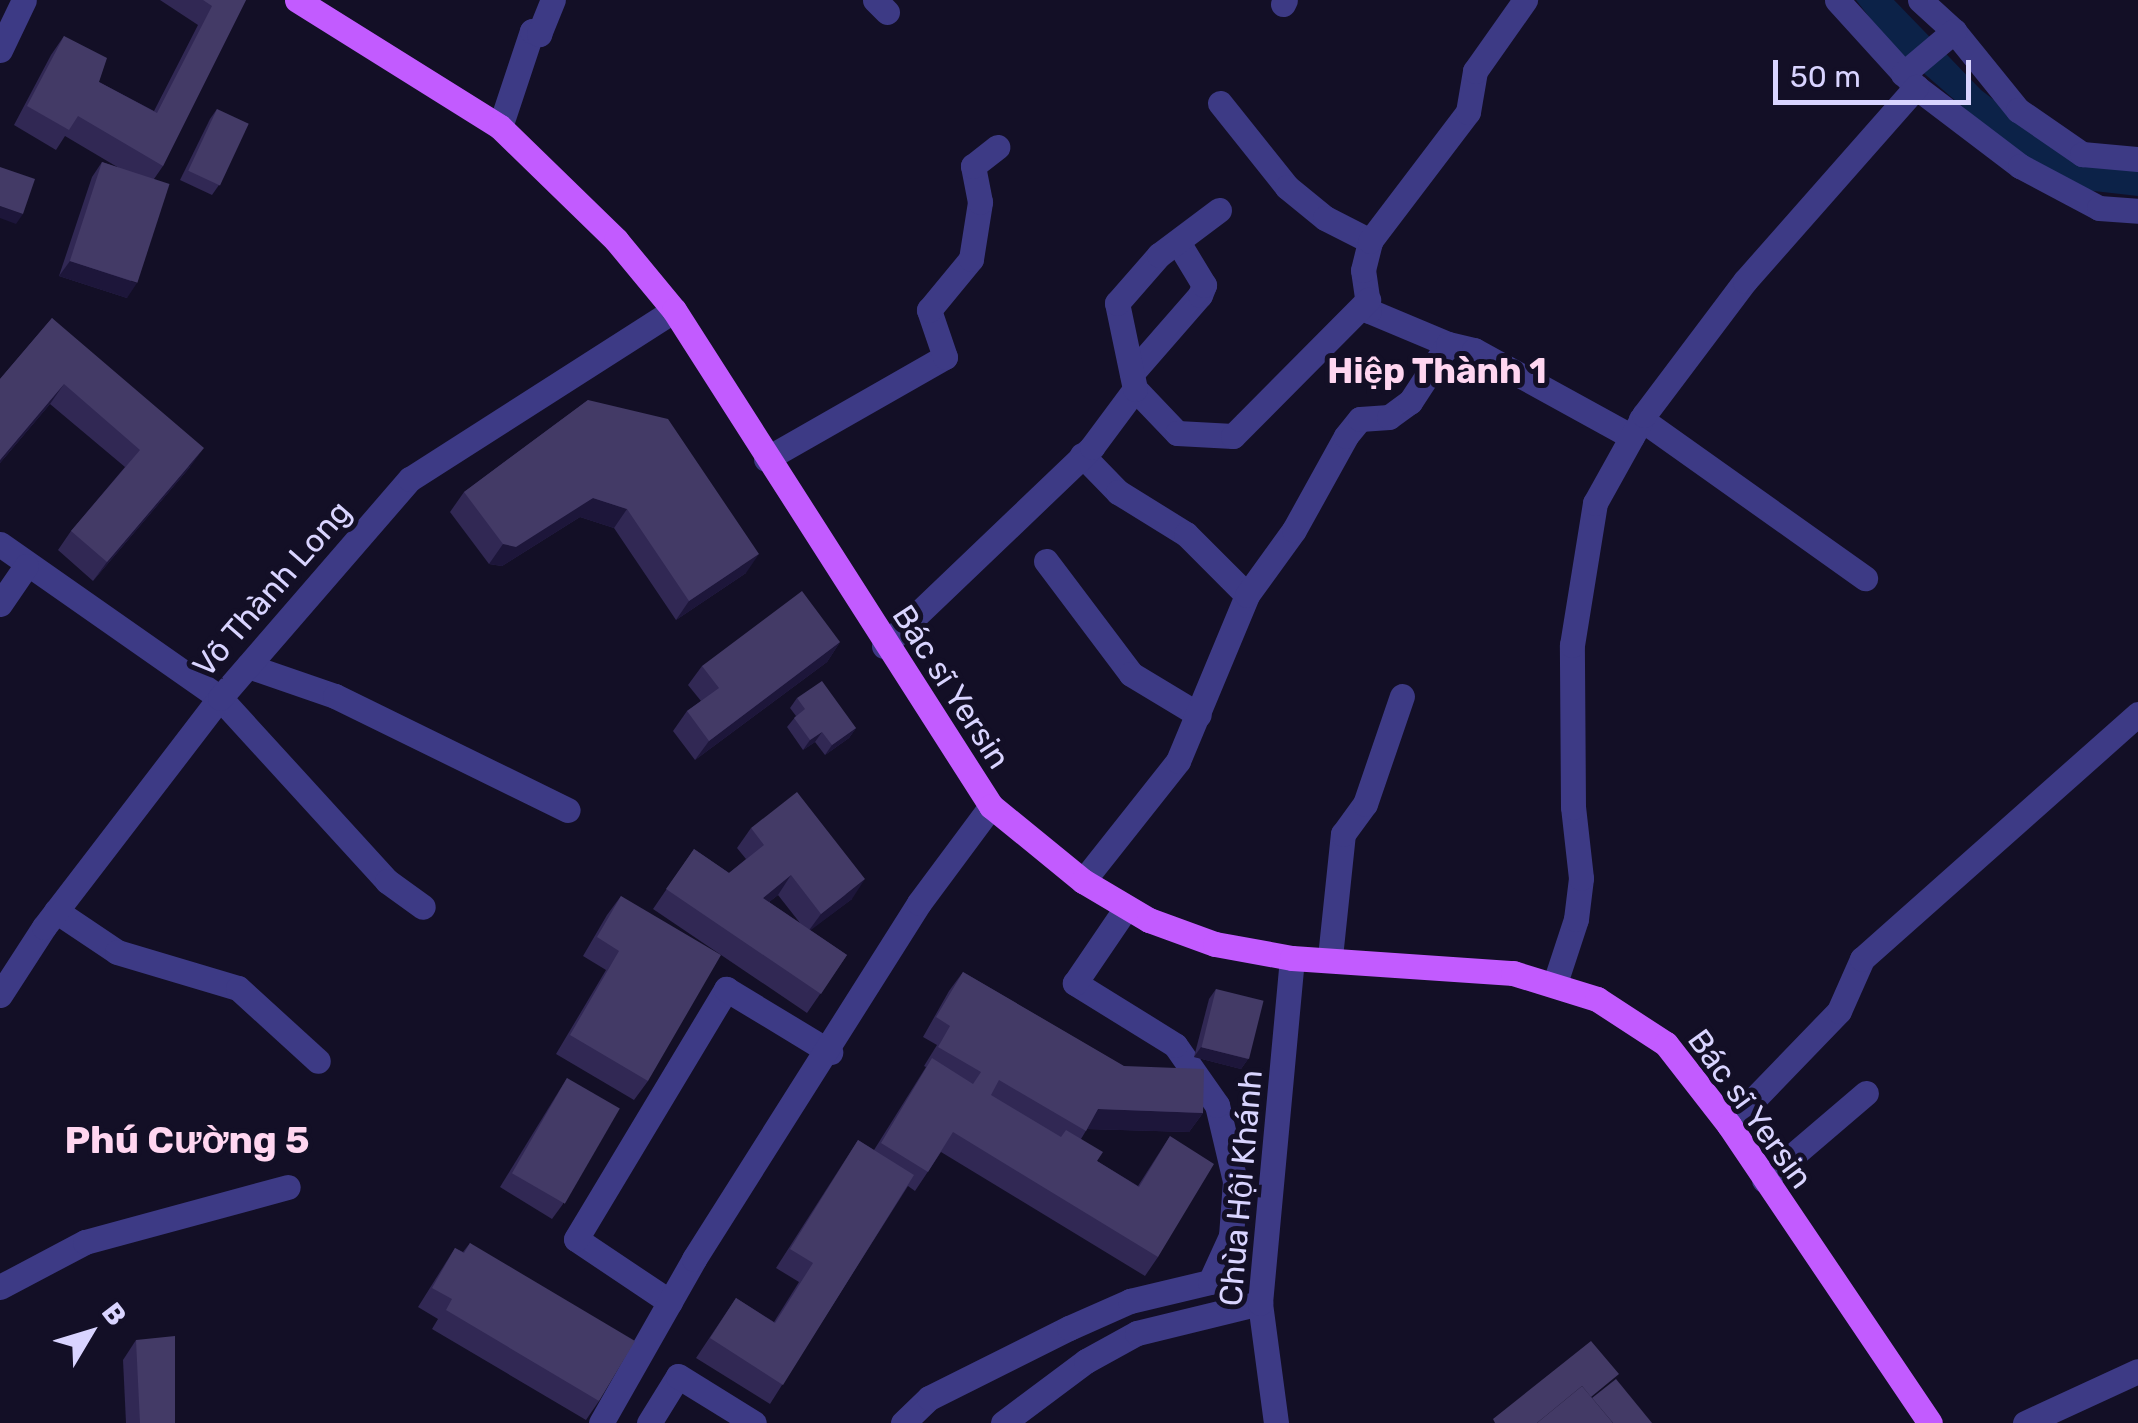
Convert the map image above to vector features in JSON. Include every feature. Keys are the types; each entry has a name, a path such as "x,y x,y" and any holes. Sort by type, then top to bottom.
{"main road":[{"name":"Bác sĩ Yersin","path":"297,0 500,127 616,240 674,310 884,646 991,806 1082,882 1126,908 1216,944 1292,958 1330,957 1513,973 1596,998 1666,1044 1730,1125 1919,1419"}],"street":[{"path":"0,50 24,0"},
{"path":"500,127 532,31 538,34 553,0"},
{"path":"1525,0 1475,72 1468,112 1370,241 1363,270 1369,310 1386,321 1474,350 1636,428 1864,578"},
{"path":"1838,0 1909,76 2020,166 2099,208 2138,210"},
{"path":"1920,0 2018,110 2082,154 2138,159"},
{"path":"1555,983 1581,878 1573,807 1572,646 1595,503 1636,428 1745,281 1909,76 1949,36"},
{"path":"1220,102 1287,187 1324,218 1370,241"},
{"path":"766,459 945,357 929,310 971,260 980,202 973,166 996,147"},
{"path":"1219,210 1178,242 1117,303 1133,381 1177,433 1233,436 1368,300"},
{"path":"884,646 1082,455 1133,381 1200,296 1204,285 1178,242"},
{"name":"Võ Thành Long","path":"0,995 56,912 220,698 410,479 674,310"},
{"path":"1082,882 1178,761 1246,594 1294,530 1346,436 1360,419 1388,418 1410,402 1448,344"},
{"path":"1082,455 1118,492 1186,534 1246,594"},
{"path":"0,544 26,566 220,698 387,881 423,907"},
{"path":"1046,561 1131,674 1199,715"},
{"path":"0,604 26,566"},
{"path":"248,666 335,696 568,810"},
{"path":"1330,957 1344,834 1365,804 1402,696"},
{"path":"1730,1125 1839,1011 1862,960 2138,714"},
{"path":"601,1423 670,1302 830,1052 919,902 991,806"},
{"path":"903,1423 929,1398 1070,1328 1130,1302 1210,1282 1231,1236 1235,1181 1217,1105 1174,1046 1075,984 1126,908"},
{"path":"56,912 116,952 238,988 318,1061"},
{"name":"Chùa Hội Khánh","path":"1276,1423 1260,1303 1292,958"},
{"path":"670,1302 576,1239 726,989 830,1052"},
{"path":"1764,1180 1866,1093"},
{"path":"0,1287 84,1242 288,1187"},
{"path":"1003,1423 1086,1360 1138,1333 1260,1303"},
{"path":"2025,1423 2138,1371"},
{"path":"649,1423 678,1376 754,1423"}],"water":[{"path":"1856,0 1894,0 1981,90 2058,149 2138,171 2138,196 2085,190 2009,147 1890,44"}],"building":[{"path":"203,0 246,0 163,166 78,116 69,130 27,106 64,36 107,58 99,82 157,113 212,6"},
{"path":"217,109 249,124 220,185 188,171"},
{"path":"102,162 170,184 137,283 70,261"},
{"path":"0,167 35,179 23,214 0,206"},
{"path":"52,318 204,448 107,562 71,531 140,450 64,384 0,460 0,379"},
{"path":"588,400 668,419 759,554 689,601 627,509 593,498 516,547 503,544 464,492"},
{"path":"802,591 840,642 709,741 687,711 719,688 702,666"},
{"path":"822,681 856,728 832,745 822,732 810,740 794,718 805,709 797,698"},
{"path":"797,792 865,879 821,914 791,875 763,898 847,955 821,994 666,889 694,849 729,873 764,845 751,828"},
{"path":"621,896 721,955 648,1081 570,1035 619,951 597,937"},
{"path":"963,972 1124,1066 1204,1069 1203,1113 1098,1109 1086,1131 999,1080 991,1095 1061,1137 1066,1130 1103,1152 1097,1161 1139,1187 1170,1136 1214,1164 1158,1257 953,1132 928,1172 881,1143 932,1058 973,1084 981,1072 938,1047 950,1026 936,1017"},
{"path":"1216,989 1264,1001 1249,1059 1201,1047"},
{"path":"567,1078 620,1108 565,1204 512,1173"},
{"path":"858,1140 914,1175 783,1385 710,1338 736,1298 775,1323 813,1263 790,1249"},
{"path":"470,1243 635,1341 599,1401 446,1310 452,1299 432,1288 455,1248 464,1253"},
{"path":"175,1336 175,1423 140,1423 136,1340"},
{"path":"1591,1341 1619,1374 1591,1397 1582,1386 1537,1423 1495,1423 1493,1419"},
{"path":"1616,1379 1652,1423 1613,1423 1592,1398"},
{"path":"1582,1386 1613,1423 1537,1423"}],"district":[{"name":"Hiệp Thành 1","path":"1437,371"},
{"name":"Phú Cường 5","path":"187,1141"}]}
